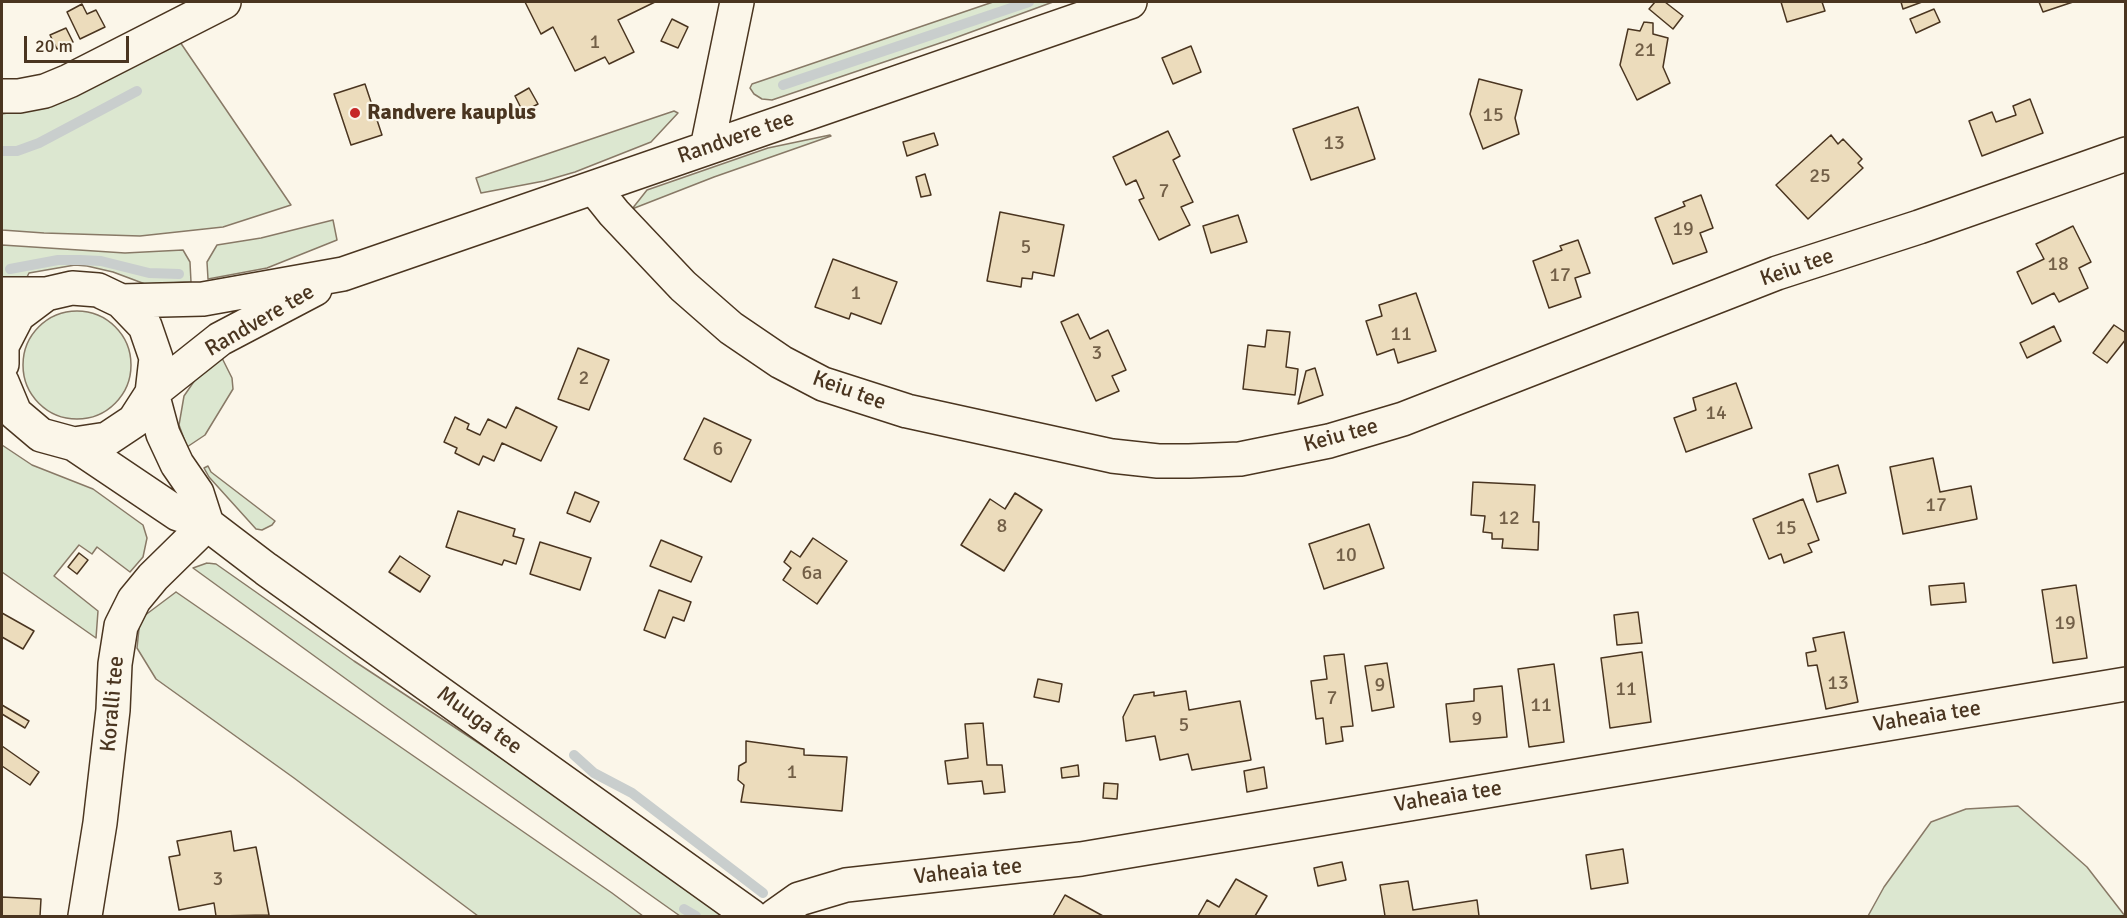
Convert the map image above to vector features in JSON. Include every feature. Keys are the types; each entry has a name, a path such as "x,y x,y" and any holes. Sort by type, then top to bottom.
{"street":[{"path":"2,96 20,96 45,91 69,81 224,2"},
{"path":"707,148 736,2"},
{"name":"Randvere tee","path":"121,301 203,299 343,274 1130,2"},
{"name":"Keiu tee","path":"594,188 614,213 683,286 731,328 781,362 823,384 907,411 1112,456 1158,461 1188,461 1240,459 1329,441 1403,419 1777,273 1919,227 2126,154"},
{"name":"Randvere tee","path":"2,382 15,413 41,435 74,444 107,439 134,421 152,393 220,339 343,274"},
{"name":"Randvere tee","path":"2,294 46,294 72,288 98,290 121,301 145,326 156,358 152,393"},
{"name":"Randvere tee","path":"2,364 2,346 18,315 46,294"},
{"path":"152,393 163,434 177,464 197,493 207,524"},
{"name":"Muuga tee","path":"74,444 178,514 207,524 266,569 751,916"},
{"name":"Koralli tee","path":"85,916 100,823 113,710 115,664 121,626 134,600 153,577 207,524"},
{"name":"Vaheaia tee","path":"776,916 799,899 846,885 1081,859 2126,684"}],"green space":[{"path":"993,2 1053,2 772,100 762,99 750,88 752,84"},
{"path":"180,42 291,205 223,227 140,236 2,230 2,114 36,108"},
{"path":"674,111 678,113 651,142 575,172 544,181 481,193 476,178"},
{"path":"830,135 632,209 647,190 768,148"},
{"path":"333,220 337,240 267,268 208,279 207,262 217,245 261,238"},
{"path":"2,245 125,253 183,250 190,262 191,282 145,284 113,272 75,265 29,273 27,277 2,282"},
{"path":"77,311 98,315 115,327 127,344 131,365 127,386 115,403 98,415 77,419 56,415 39,403 27,386 23,365 27,344 39,327 56,315"},
{"path":"222,358 232,378 233,389 205,435 187,447 179,425 184,396 197,377"},
{"path":"2,445 32,465 93,489 143,525 147,538 143,557 130,572 97,547 92,554 79,545 54,576 98,611 96,638 2,572"},
{"path":"208,466 211,472 275,521 272,525 262,530 256,529 209,477 204,468"},
{"path":"207,563 216,564 354,661 509,763 722,916 680,916 193,568"},
{"path":"176,592 643,916 478,916 294,778 156,679 137,648 140,619"},
{"path":"2018,806 2087,867 2125,916 1868,916 1884,887 1931,822 1966,809"}],"building":[{"path":"525,2 655,2 618,20 634,52 609,64 605,57 575,71 553,27 541,34"},
{"path":"1655,2 1665,2 1683,16 1673,29 1649,9"},
{"path":"1781,2 1822,2 1825,11 1787,22"},
{"path":"1901,2 1922,2 1903,9"},
{"path":"2039,2 2073,2 2043,12"},
{"path":"82,4 87,14 96,10 105,27 80,39 67,12"},
{"path":"1934,9 1940,22 1916,33 1910,19"},
{"path":"672,19 688,27 678,48 661,41"},
{"path":"1644,22 1653,23 1653,34 1668,38 1663,67 1670,83 1637,100 1620,65 1628,29 1640,31"},
{"path":"66,28 73,42 57,49 50,35"},
{"path":"1191,46 1201,72 1173,84 1162,58"},
{"path":"1479,79 1522,90 1515,118 1519,134 1483,149 1470,114"},
{"path":"365,84 382,135 351,145 334,94"},
{"path":"529,88 538,104 523,112 515,96"},
{"path":"2030,99 2043,133 1982,156 1969,121 1992,112 1996,122 2016,115 2013,106"},
{"path":"1358,107 1375,159 1311,180 1293,129"},
{"path":"1168,131 1180,156 1173,160 1193,202 1181,207 1190,225 1159,240 1139,200 1144,198 1136,180 1126,185 1113,157"},
{"path":"934,133 938,145 907,156 903,142"},
{"path":"1831,135 1838,144 1843,139 1862,159 1858,163 1863,168 1808,219 1776,185"},
{"path":"925,174 931,195 921,197 916,177"},
{"path":"1701,195 1713,228 1700,233 1707,252 1673,264 1655,218 1685,206 1683,202"},
{"path":"1000,212 1064,225 1054,276 1033,272 1032,279 1022,278 1021,287 987,281"},
{"path":"1238,215 1247,242 1211,253 1203,226"},
{"path":"2073,226 2091,262 2079,268 2088,288 2059,302 2054,293 2032,304 2017,272 2044,259 2036,244"},
{"path":"1578,240 1590,273 1575,278 1581,297 1549,308 1533,261 1562,250 1560,246"},
{"path":"833,259 897,282 881,324 851,313 849,319 815,307"},
{"path":"1416,293 1436,351 1398,363 1394,349 1377,355 1366,321 1382,316 1379,305"},
{"path":"1078,314 1090,339 1108,330 1126,370 1112,376 1119,391 1096,401 1061,322"},
{"path":"2114,325 2126,333 2126,339 2107,363 2093,353"},
{"path":"2054,326 2061,341 2027,358 2020,343"},
{"path":"1267,330 1290,332 1286,367 1298,369 1295,395 1243,389 1248,345 1265,347"},
{"path":"578,348 609,360 589,410 558,399"},
{"path":"1315,368 1323,395 1298,404 1306,371"},
{"path":"1736,383 1752,428 1686,452 1674,418 1696,410 1693,398"},
{"path":"516,407 557,427 541,461 502,443 494,461 483,456 479,465 455,453 457,448 444,442 455,417 469,424 467,429 480,435 488,419 506,428"},
{"path":"704,418 751,440 731,482 684,459"},
{"path":"1933,458 1940,492 1971,486 1977,519 1903,534 1890,467"},
{"path":"1838,465 1846,493 1817,502 1809,474"},
{"path":"1473,482 1535,485 1533,522 1539,522 1538,550 1502,548 1503,539 1492,539 1492,533 1483,532 1485,516 1471,515"},
{"path":"575,492 599,502 590,522 567,513"},
{"path":"1015,493 1042,510 1004,571 961,545 990,499 1005,509"},
{"path":"1803,499 1819,540 1808,544 1812,552 1784,563 1781,554 1769,559 1753,519"},
{"path":"458,511 515,529 513,536 524,539 516,564 504,560 502,565 446,547"},
{"path":"1369,524 1384,568 1324,589 1309,544"},
{"path":"813,538 847,561 817,604 783,580 791,568 784,562 791,551 800,557"},
{"path":"661,540 702,557 691,582 650,566"},
{"path":"540,542 591,558 580,590 530,574"},
{"path":"79,553 88,560 77,574 68,567"},
{"path":"400,556 430,576 420,592 389,572"},
{"path":"1964,583 1966,602 1931,605 1929,586"},
{"path":"2076,585 2087,658 2053,663 2042,590"},
{"path":"659,590 691,602 684,621 673,617 665,638 644,630"},
{"path":"1638,612 1642,643 1617,645 1614,615"},
{"path":"2,613 34,631 23,649 2,637"},
{"path":"1844,632 1858,702 1826,709 1817,665 1808,666 1806,653 1816,651 1813,638"},
{"path":"1642,652 1651,722 1610,728 1601,658"},
{"path":"1344,654 1353,726 1341,727 1343,741 1326,744 1323,718 1316,719 1311,681 1327,679 1324,656"},
{"path":"1387,663 1394,707 1372,711 1365,666"},
{"path":"1554,664 1564,742 1529,747 1518,669"},
{"path":"1038,679 1062,684 1059,702 1034,697"},
{"path":"1502,686 1507,737 1450,742 1446,704 1474,701 1474,689"},
{"path":"1186,691 1189,710 1240,701 1251,760 1192,770 1188,754 1160,760 1155,736 1126,741 1123,717 1134,695 1154,692 1154,696"},
{"path":"2,705 29,721 25,728 2,714"},
{"path":"983,723 987,765 1002,765 1005,792 984,794 982,781 948,784 945,761 968,758 965,724"},
{"path":"746,741 804,749 804,755 847,757 842,811 741,802 744,785 738,780 739,766 746,762"},
{"path":"2,746 39,772 30,785 2,766"},
{"path":"1078,765 1079,776 1062,778 1061,768"},
{"path":"1264,767 1267,788 1247,792 1244,771"},
{"path":"1104,783 1118,784 1117,799 1103,798"},
{"path":"231,831 234,851 256,847 269,915 216,916 214,903 179,910 169,857 180,855 177,841"},
{"path":"1623,849 1628,883 1591,889 1586,855"},
{"path":"1342,862 1346,880 1318,886 1314,868"},
{"path":"1236,879 1267,896 1255,916 1198,916 1207,900 1219,907"},
{"path":"1408,881 1413,910 1477,900 1479,916 1385,916 1380,885"},
{"path":"1065,895 1103,916 1053,916"},
{"path":"2,897 41,899 40,916 2,916"}],"waterway":[{"path":"783,85 1029,2"},
{"path":"2,151 17,151 39,143 137,91"},
{"path":"10,269 58,260 80,260 101,261 149,273 179,274"},
{"path":"574,755 594,773 632,793 763,893"},
{"path":"684,909 696,916"}],"place":[{"name":"Randvere kauplus","path":"355,113"}]}
